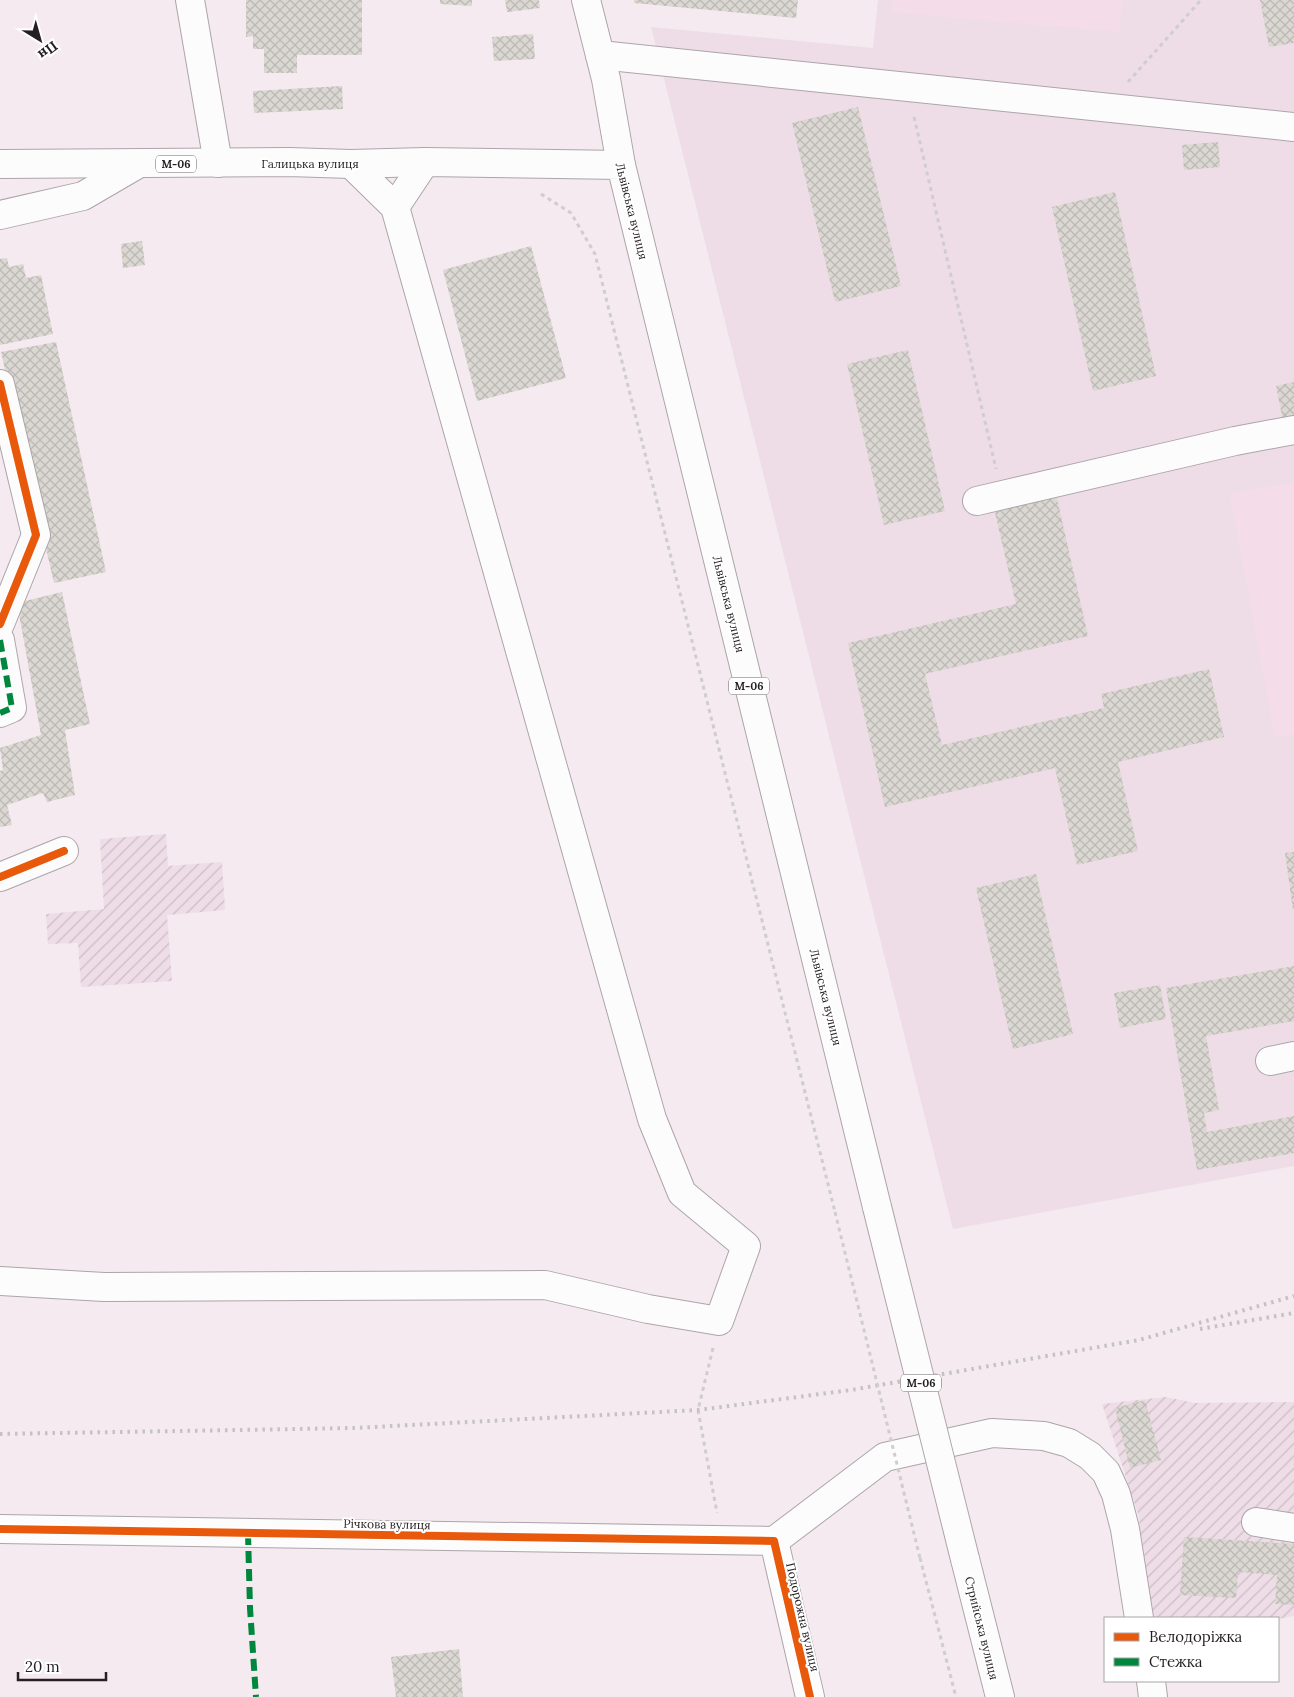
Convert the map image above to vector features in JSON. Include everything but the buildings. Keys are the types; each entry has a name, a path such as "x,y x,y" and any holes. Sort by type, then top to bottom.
{"main road":[{"path":"190,0 218,163"},
{"name":"Львівська вулиця","path":"586,0 606,79 621,165 965,1559"},
{"path":"600,55 1294,127"},
{"name":"Галицька вулиця","path":"0,164 290,162 351,164 425,162 621,165"},
{"path":"395,207 425,162"},
{"path":"0,215 83,196 138,164"},
{"path":"0,1281 104,1287 545,1285 648,1309 720,1320 746,1246 682,1194 652,1119 395,207 351,164"},
{"path":"0,384 36,535 0,624"},
{"path":"989,498 1235,440 1294,430"},
{"path":"0,640 12,708 0,713"},
{"path":"0,877 64,851"},
{"path":"774,1541 884,1458 992,1433 1044,1436 1069,1443 1090,1456 1106,1472 1116,1494 1124,1529 1139,1617"},
{"path":"1256,1522 1294,1528"},
{"name":"Річкова вулиця","path":"0,1529 774,1541"},
{"name":"Подорожна вулиця","path":"774,1541 810,1697"},
{"name":"Стрийська вулиця","path":"965,1559 1000,1697"},
{"path":"1150,1682 1153,1697"}],"path":[{"path":"1106,107 1201,0"},
{"path":"908,87 989,498"},
{"path":"532,192 542,194 571,213 595,254 956,1697"},
{"path":"720,1320 698,1410 722,1540"}],"shaded area":[{"path":"878,0 1294,0 1294,1166 953,1229 651,27 873,48"},
{"path":"893,0 1122,0 1119,32 892,12"},
{"path":"1294,482 1294,734 1275,737 1230,494"},
{"path":"166,834 168,866 222,862 225,910 167,915 172,981 81,987 78,943 48,944 46,914 104,909 100,839"},
{"path":"1165,1397 1195,1403 1294,1402 1294,1616 1279,1619 1279,1617 1147,1617 1139,1517 1102,1404"}],"railway":[{"path":"0,1434 354,1428 698,1410 851,1390 1139,1340 1294,1296"},
{"path":"1200,1329 1294,1313"}],"marked path":[{"path":"0,640 12,708 0,713"},
{"path":"248,1533 250,1608 256,1697"}],"cycle path":[{"path":"0,384 36,535 0,624"},
{"path":"0,877 64,851"},
{"path":"0,1529 774,1541 810,1697"}]}
